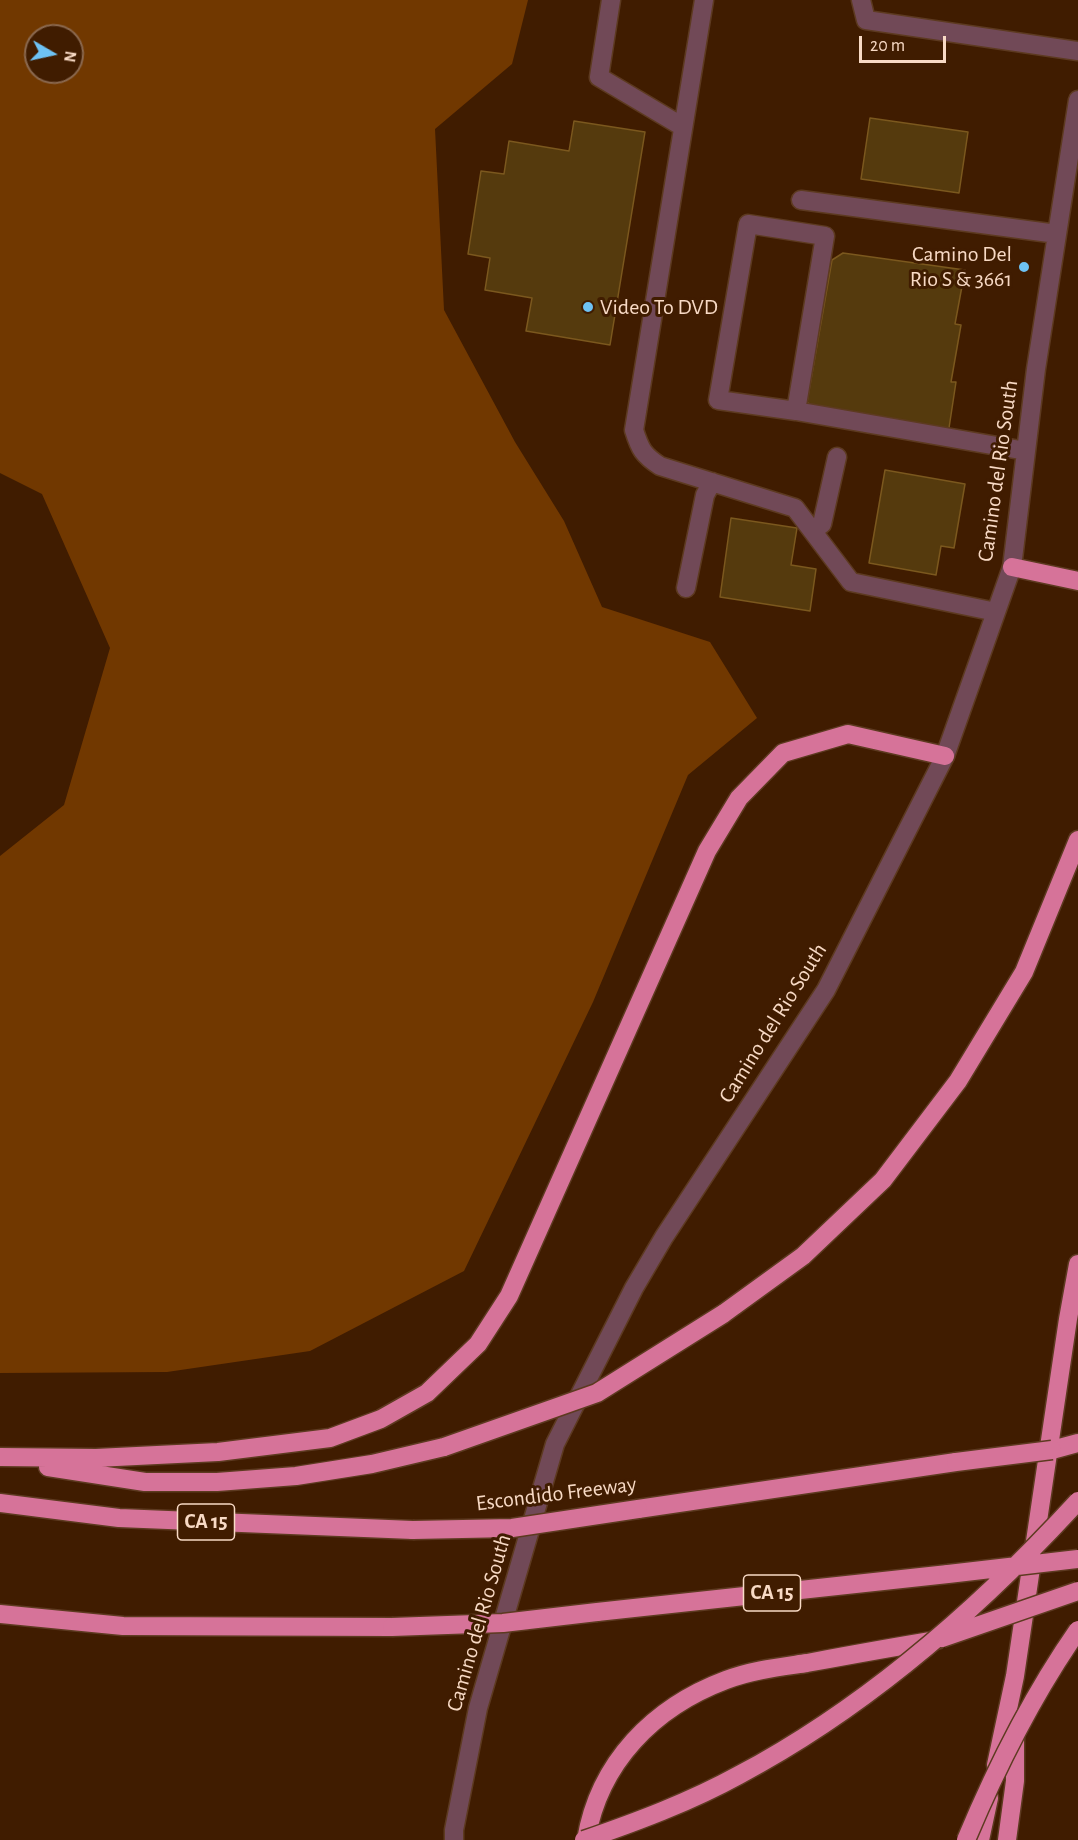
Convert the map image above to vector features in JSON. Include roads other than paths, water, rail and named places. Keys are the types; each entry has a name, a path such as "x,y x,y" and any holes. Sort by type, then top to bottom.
{"highway":[{"path":"1012,567 1078,581"},
{"path":"0,1458 96,1458 218,1452 330,1438 381,1419 427,1394 478,1344 509,1296 707,851 739,798 783,753 848,734 945,756"},
{"path":"0,1458 145,1482 217,1482 296,1476 372,1464 444,1447 597,1393 723,1314 802,1256 884,1180 958,1081 1024,972 1078,840"},
{"path":"980,1840 1016,1676 1078,1264"},
{"name":"Escondido Freeway","path":"0,1503 119,1518 413,1530 512,1528 1078,1445"},
{"path":"585,1840 687,1800 738,1776 779,1753 837,1714 894,1673 953,1623 1023,1558 1078,1501"},
{"name":"CA 15","path":"0,1614 123,1626 392,1627 503,1623 1078,1559"},
{"path":"585,1840 598,1794 612,1769 650,1724 677,1705 727,1680 748,1674 937,1640 1078,1591"},
{"path":"966,1840 1022,1719 1053,1666 1078,1630"},
{"path":"1007,1840 1015,1781 1016,1676"}],"street":[{"path":"611,0 599,77 683,127"},
{"path":"704,0 634,430 639,445 647,458 660,466 795,508 851,582 996,612"},
{"path":"861,0 866,20 1078,51"},
{"name":"Camino del Rio South","path":"454,1840 478,1708 555,1444 634,1288 664,1237 826,990 945,756 1012,567 1036,369 1078,100"},
{"path":"801,200 1057,234"},
{"path":"796,411 825,236 748,224 718,400 796,411 1026,451"},
{"path":"813,531 822,524 837,457"},
{"path":"686,588 705,495 712,482"}],"place":[{"name":"Camino Del Rio S & 3661","path":"1024,267"},
{"name":"Video To DVD","path":"588,307"}]}
